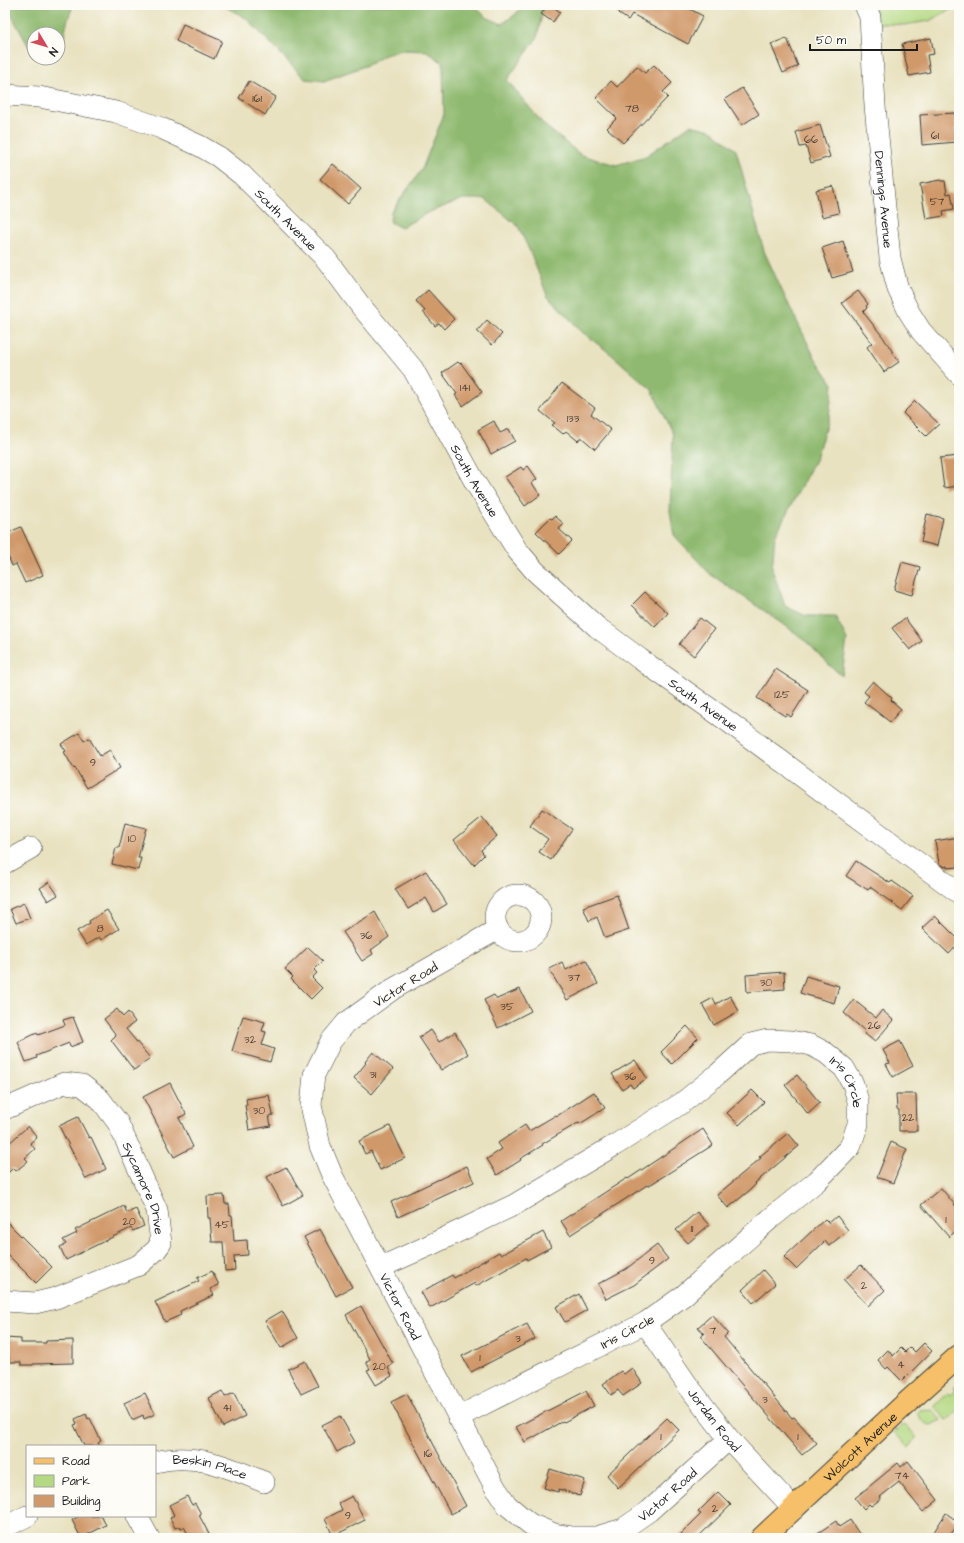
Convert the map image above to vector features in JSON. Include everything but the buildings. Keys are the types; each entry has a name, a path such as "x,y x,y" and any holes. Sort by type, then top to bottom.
{"main road":[{"name":"Wolcott Avenue","path":"762,1538 959,1356"}],"street":[{"name":"Dennings Avenue","path":"865,5 870,17 875,106 890,258 898,289 909,312 921,331 959,374"},
{"name":"South Avenue","path":"5,95 39,97 116,112 162,128 200,146 219,157 242,175 326,260 360,305 413,370 476,484 517,550 535,571 603,631 821,789 959,893"},
{"path":"5,863 30,848"},
{"name":"Victor Road","path":"498,928 393,989 346,1023 331,1041 314,1075 311,1105 320,1146 332,1175 495,1487 507,1505 530,1524 554,1534 573,1537 596,1537 623,1529 649,1510 729,1438"},
{"name":"Iris Circle","path":"381,1268 514,1205 614,1145 682,1103 718,1074 751,1044 768,1040 791,1041 811,1045 826,1053 844,1068 853,1084 858,1101 858,1124 850,1147 817,1181 770,1219 683,1296 646,1323 458,1417"},
{"name":"Sycamore Drive","path":"5,1109 64,1083 82,1084 100,1099 118,1123 157,1210 161,1243 156,1250 139,1265 56,1298 35,1302 5,1301"},
{"name":"Jordan Road","path":"646,1323 689,1387 729,1438 794,1509"},
{"name":"Beskin Place","path":"156,1462 201,1459 224,1466 264,1482"},
{"path":"5,1527 26,1516"},
{"path":"138,1517 149,1538"}],"green space":[{"path":"8,5 73,5 66,26 26,26 26,42 8,9"},
{"path":"222,5 474,5 486,17 502,24 516,14 522,5 544,5 537,38 507,80 544,125 581,155 616,165 646,156 690,125 711,130 736,150 764,251 814,356 833,384 829,416 816,458 775,536 772,569 785,606 806,616 835,616 847,639 842,676 810,645 782,623 710,574 674,535 670,511 673,435 652,390 611,354 582,332 547,295 518,226 485,199 463,199 427,213 401,228 390,222 391,212 422,169 444,114 443,63 427,51 402,50 385,55 370,64 324,81 305,79 246,18"},
{"path":"874,5 959,5 929,21 904,25 877,23"},
{"path":"959,1384 959,1409 948,1420 935,1408 935,1406 948,1393 950,1395 955,1390 953,1388"},
{"path":"927,1409 929,1411 931,1409 941,1420 931,1425 924,1422 917,1412"},
{"path":"903,1425 916,1436 909,1448 893,1431 895,1429 897,1431"}]}
